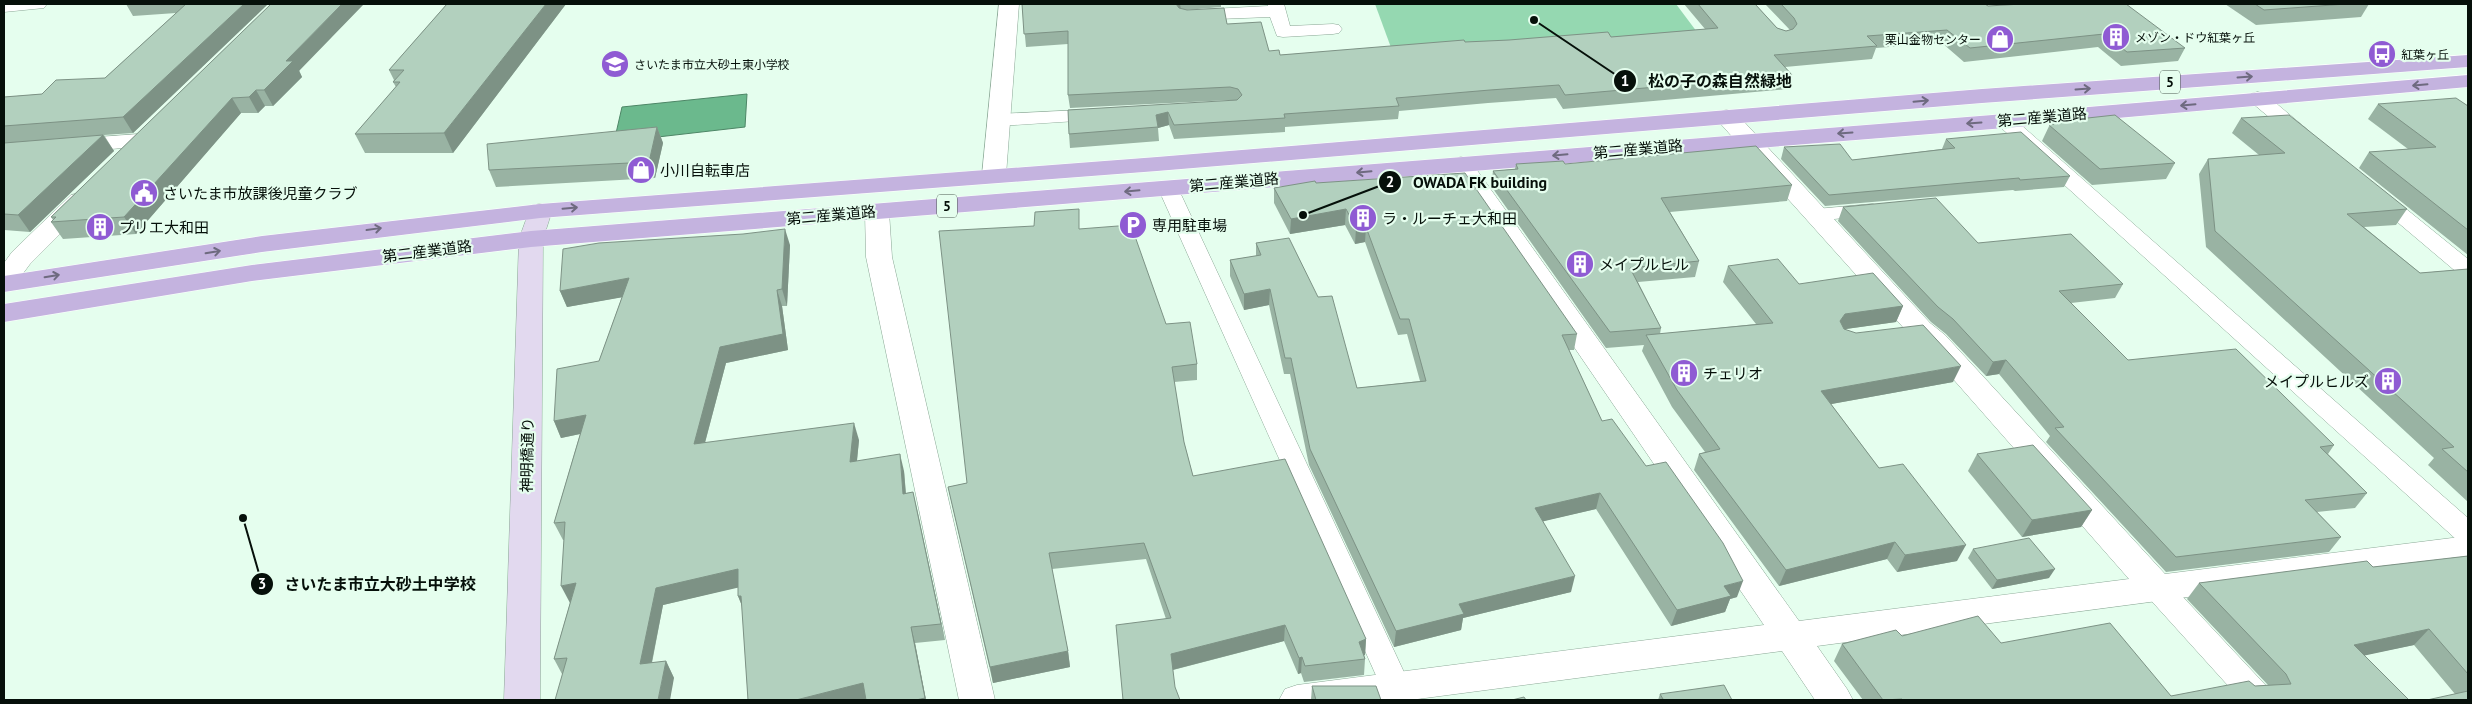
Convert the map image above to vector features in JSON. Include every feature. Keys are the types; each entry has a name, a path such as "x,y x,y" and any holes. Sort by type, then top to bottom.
{"main road":[{"name":"第二産業道路","path":"4,282 262,244 540,210 1727,116 2468,60"},
{"name":"第二産業道路","path":"4,313 252,273 531,239 1747,140 2005,121 2468,81"}],"street":[{"path":"4,6 37,4"},
{"path":"994,175 1009,4"},
{"path":"1727,116 1921,330 1942,348 2157,588"},
{"path":"4,151 146,134 119,162"},
{"path":"1461,164 1835,700"},
{"path":"4,282 21,258 98,182"},
{"name":"神明橋通り","path":"522,700 531,239 540,210"},
{"path":"877,212 879,258 978,700"},
{"path":"1894,333 1921,330"},
{"path":"1297,700 1399,694 1790,635 2468,548"}],"lane":[{"path":"1187,16 1277,7 1283,32 1333,29"},
{"path":"2258,98 2318,148"},
{"path":"999,120 1115,114"},
{"path":"2005,121 2468,534"},
{"path":"2363,184 2468,270"},
{"path":"1168,188 1399,694"},
{"path":"1816,215 1895,208"},
{"path":"2157,588 2260,700"}],"shaded area":[{"path":"1375,4 1676,4 1700,36 1393,53"},
{"path":"747,94 745,127 614,142 622,107"}],"building":[{"path":"186,4 244,4 123,117 4,126 4,97 42,94 56,80 105,78"},
{"path":"271,4 342,4 286,61 293,61 264,90 256,90 249,97 232,98 124,217 51,222 56,217 51,217"},
{"path":"447,4 546,4 444,133 355,134 400,82 393,82 404,70 389,70"},
{"path":"1022,4 1176,4 1179,8 1187,10 1224,8 1227,24 1261,22 1269,51 1279,50 1280,55 1464,40 1465,42 1509,40 1608,32 1611,37 1718,28 1698,4 1755,4 1777,28 1786,31 1793,29 1797,24 1781,4 1985,4 1988,6 2022,4 2126,4 2185,48 2127,52 2104,34 1970,48 1947,30 1867,36 1877,46 1774,55 1792,75 1565,95 1559,85 1490,90 1396,98 1399,106 1284,114 1285,118 1174,125 1168,112 1156,115 1158,127 1069,134 1068,110 1237,100 1242,95 1238,89 1230,87 1068,95 1068,31 1024,34"},
{"path":"2255,4 2346,4 2264,10"},
{"path":"2456,98 2468,106 2468,230 2369,152 2436,147 2378,104"},
{"path":"2115,115 2175,163 2100,169 2049,125 2054,124 2051,122"},
{"path":"2289,115 2407,209 2347,214 2420,273 2468,269 2468,472 2442,449 2454,447 2215,231 2208,159 2285,153 2241,118"},
{"path":"657,127 649,162 489,170 487,144"},
{"path":"2021,132 2070,176 2020,180 2019,178 1829,195 1784,147 1840,144 1852,160 1955,148 1946,139"},
{"path":"103,135 18,215 4,214 4,143"},
{"path":"1756,146 1792,185 1661,198 1699,261 1630,268 1661,328 1610,332 1493,171 1518,169 1516,164 1563,161 1565,164"},
{"path":"1465,173 1577,334 1562,335 1602,421 1612,419 1646,466 1666,462 1723,543 1743,581 1724,586 1731,596 1677,610 1600,493 1535,508 1575,576 1459,604 1464,614 1396,631 1310,449 1291,358 1285,358 1270,289 1244,294 1230,260 1261,255 1256,243 1289,238 1318,297 1332,296 1357,388 1426,381 1409,319 1400,319 1366,227 1356,228 1346,209 1291,219 1274,188 1315,181 1316,183"},
{"path":"1936,198 1978,243 2071,234 2123,284 2059,291 2128,360 2236,349 2334,445 2320,447 2367,493 2305,500 2341,537 2176,557 2055,428 2064,427 2006,360 1993,362 1843,207"},
{"path":"1079,209 1079,229 1131,225 1166,324 1190,322 1197,364 1172,367 1184,442 1193,476 1285,459 1366,639 1359,642 1365,659 1305,666 1302,657 1299,658 1285,625 1171,654 1175,687 1180,700 1123,700 1116,625 1171,618 1144,543 1049,553 1068,651 990,667 948,487 967,483 939,231 1034,226 1035,212"},
{"path":"785,229 782,289 777,290 783,334 720,347 694,444 854,423 850,462 900,454 903,494 913,492 941,624 911,627 925,698 916,700 866,700 863,683 796,700 748,700 741,596 738,596 738,569 656,588 640,664 666,661 658,700 555,700 567,658 554,659 576,583 561,586 565,522 554,523 586,415 554,421 557,369 599,361 629,278 560,291 563,249 599,243 743,234"},
{"path":"1778,259 1799,284 1873,273 1903,306 1845,314 1840,321 1844,329 1856,333 1923,325 1961,366 1821,391 1879,468 1903,464 1966,545 1905,555 1895,542 1786,570 1699,454 1720,449 1677,390 1646,335 1773,323 1728,266"},
{"path":"2033,445 2092,510 2032,520 1977,454"},
{"path":"2029,538 2055,569 1997,580 1973,549"},
{"path":"2468,556 2468,674 2429,629 2354,645 2409,700 1883,700 1842,644 1896,630 1902,636 1978,616 2001,643 2110,623 2171,696 2249,681 2255,686 2291,684 2286,674 2199,583 2367,561 2373,567"},
{"path":"1724,685 1732,700 1659,700 1663,699 1660,694"},
{"path":"1312,686 1376,686 1381,700 1316,700"},
{"path":"2468,691 2468,700 2427,700"},
{"path":"1524,697 1526,700 1512,700"}],"place":[{"name":"松の子の森自然緑地","path":"1534,20"},
{"name":"メゾン・ドウ紅葉ヶ丘","path":"2116,37"},
{"name":"栗山金物センター","path":"2000,39"},
{"name":"紅葉ヶ丘","path":"2382,54"},
{"name":"さいたま市立大砂土東小学校","path":"615,64"},
{"name":"小川自転車店","path":"641,170"},
{"name":"さいたま市放課後児童クラブ","path":"144,193"},
{"name":"OWADA FK building","path":"1303,215"},
{"name":"ラ・ルーチェ大和田","path":"1363,218"},
{"name":"専用駐車場","path":"1133,225"},
{"name":"プリエ大和田","path":"100,227"},
{"name":"メイプルヒル","path":"1580,264"},
{"name":"チェリオ","path":"1684,373"},
{"name":"メイプルヒルズ","path":"2388,381"},
{"name":"さいたま市立大砂土中学校","path":"243,518"}]}
